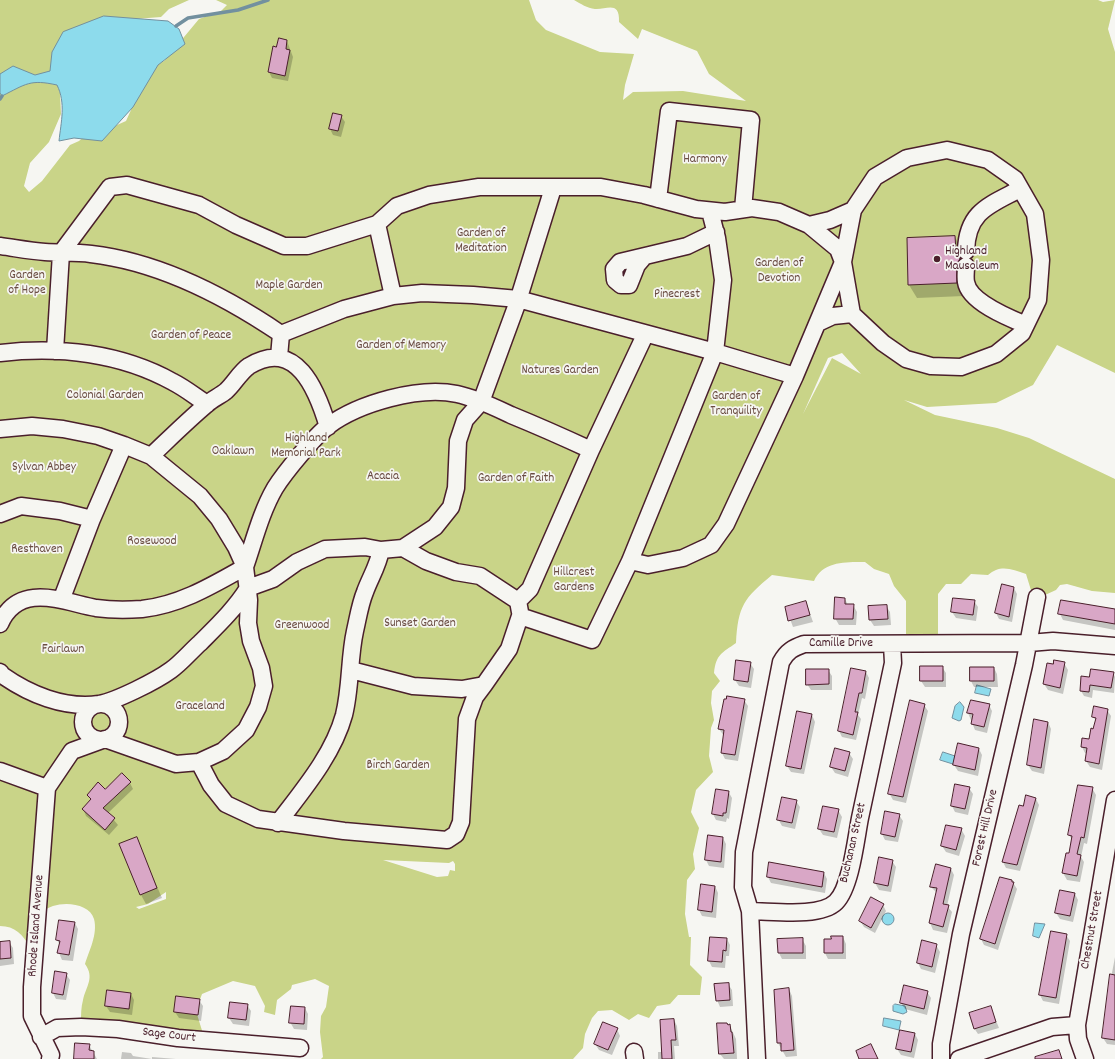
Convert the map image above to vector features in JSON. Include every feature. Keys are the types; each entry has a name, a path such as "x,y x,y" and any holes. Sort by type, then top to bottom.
{"street":[{"path":"658,199 669,111 751,120 743,209"},
{"path":"55,351 61,253 110,187 128,185 199,205 236,225 284,246 308,246 377,224 397,206 429,195 479,187 601,188 710,211 725,212 752,208 779,212 808,225 838,249 843,262 852,314 883,343 906,359 931,366 961,367 996,354 1022,333 1038,300 1041,260 1035,214 1015,179 988,160 947,150 907,158 875,177 853,210 843,262 795,376 726,524 711,545 683,558 648,565 630,561"},
{"path":"0,429 32,426 63,429 98,436 124,444 151,456 200,496 219,519 236,547 245,567 248,588 249,600 248,622 251,641 261,668 264,686 258,707 246,730 223,751 199,762 176,764 105,739 94,738 89,735 83,724 83,718 89,708 136,690 172,670 240,602 248,588 273,579 297,562 325,549 365,547 381,550 404,548 435,526 451,507 456,488 458,441 465,420 481,402 518,299 553,188"},
{"path":"1020,189 986,208 971,222 966,259 966,284 979,301 1003,316 1026,325"},
{"path":"808,225 830,220 853,210"},
{"path":"404,548 426,561 456,572 480,576 519,608 592,640 630,561 715,352 723,280 716,232 710,211"},
{"path":"377,224 393,296"},
{"path":"643,258 687,246 716,232"},
{"path":"0,246 61,253 92,254 140,264 188,281 234,304 281,334"},
{"path":"281,334 344,309 393,296 422,293 473,295 518,299 645,335 715,352 795,376"},
{"path":"818,323 833,316 852,314"},
{"path":"279,357 281,334"},
{"path":"199,762 211,785 226,804 258,819 278,823 447,840 456,834 461,822 467,719 475,697 509,649 519,608 530,589 591,450 645,335"},
{"path":"0,353 39,350 110,357 173,382 207,404"},
{"path":"151,456 207,404 226,391 248,366 268,358 279,357 292,362 308,379 320,399 328,427"},
{"path":"0,624 4,616 21,600 44,597 62,598 97,608 142,609 183,600 245,567 260,522 275,488 298,458 328,427 353,412 390,399 428,392 457,394 481,402 591,450"},
{"path":"62,598 92,519 124,444"},
{"path":"0,514 21,506 60,511 92,519"},
{"path":"278,823 304,790 332,746 344,715 355,632 363,599 378,563 381,550"},
{"name":"Forest Hill Drive","path":"941,1059 941,1044 961,934 1028,643 1037,597"},
{"name":"Camille Drive","path":"750,912 743,887 744,852 773,698 781,662 785,653 804,644 1028,643 1053,641 1115,646"},
{"name":"Buchanan Street","path":"750,912 814,912 827,908 836,902 842,894 853,858 893,663 892,644"},
{"path":"351,670 413,686 462,689 484,685"},
{"path":"0,672 20,688 44,697 69,704 100,704 111,707 118,716 119,722 115,732 105,739 72,751 47,788 0,771"},
{"name":"Rhode Island Avenue","path":"47,788 32,987 32,1016 51,1055 50,1059"},
{"name":"Chestnut Street","path":"1085,1059 1078,1039 1077,1025 1115,800"},
{"path":"750,912 757,1059"},
{"path":"959,1059 1052,1027 1077,1025"},
{"name":"Sage Court","path":"41,1037 57,1028 80,1027 118,1029 178,1038 300,1048"}],"green space":[{"name":"Highland Memorial Park","path":"0,0 189,0 169,9 161,17 135,19 56,74 60,93 61,114 49,142 30,163 24,186 29,192 42,181 70,145 79,141 88,133 108,129 126,121 131,110 133,89 153,66 164,61 199,19 221,11 227,5 216,0 529,0 536,20 546,30 600,52 634,54 625,85 623,100 633,92 683,91 746,101 709,74 697,51 642,29 638,39 619,22 619,15 615,8 595,9 584,6 574,0 1098,0 1103,2 1115,0 1108,29 1115,52 1115,373 1057,345 1033,385 996,403 927,407 904,400 935,415 997,428 1029,438 1115,479 1115,593 1092,591 1067,584 1060,585 1056,590 1034,600 1026,574 1006,568 997,570 988,575 971,574 961,584 946,584 938,594 938,640 906,638 906,601 894,586 889,574 874,569 865,562 850,562 829,566 818,574 814,581 772,575 755,590 744,604 741,611 736,643 723,652 716,662 714,673 720,681 712,691 711,703 714,720 711,728 709,756 713,772 696,790 691,812 699,828 693,854 695,869 687,880 685,914 689,937 691,937 690,965 702,977 700,995 678,995 670,1004 657,1006 649,1018 638,1014 629,1020 612,1010 598,1011 592,1018 585,1034 583,1048 573,1059 321,1059 323,1057 320,1032 321,1016 326,1007 329,986 315,979 292,985 291,989 277,1000 275,1015 264,1012 265,1006 255,986 233,981 202,994 196,1011 204,1037 81,1022 82,1003 90,978 85,964 95,931 94,919 91,913 79,906 71,904 63,904 48,908 41,915 30,947 14,929 0,926","holes":["842,353 861,374 832,358 803,414 828,358","383,860 449,863 453,861 455,864 455,871 450,870 448,876 437,877","166,892 166,899 139,909 136,907 148,904"]}],"water":[{"path":"104,16 168,21 179,29 185,44 158,65 133,107 102,141 74,138 59,141 62,106 60,92 57,85 40,82 28,84 2,96 0,93 0,74 13,66 35,75 50,71 52,52 63,32"},
{"path":"977,685 991,689 989,696 975,693"},
{"path":"960,702 964,707 961,720 959,721 952,718 955,706"},
{"path":"943,752 958,757 956,765 940,760"},
{"path":"886,913 890,913 894,919 890,925 886,925 882,921 882,917"},
{"path":"1035,923 1045,924 1039,938 1033,936"},
{"path":"895,1004 905,1006 907,1012 903,1014 893,1011 893,1006"},
{"path":"884,1018 901,1021 899,1030 883,1026"}],"building":[{"path":"279,38 287,40 286,49 290,50 285,76 268,72 273,46 276,47"},
{"path":"333,113 342,115 338,131 329,129"},
{"name":"Highland Mausoleum","path":"955,236 956,251 960,259 957,265 957,283 908,285 907,238"},
{"path":"1002,584 1014,587 1009,617 995,613"},
{"path":"835,597 845,598 845,604 854,604 853,619 834,619"},
{"path":"953,598 975,600 973,615 951,612"},
{"path":"1061,600 1115,609 1115,624 1058,614"},
{"path":"806,601 810,615 788,621 785,607"},
{"path":"887,605 888,619 869,620 868,606"},
{"path":"736,660 751,662 748,682 734,680"},
{"path":"1054,660 1065,662 1060,688 1043,684 1047,663 1053,664"},
{"path":"920,666 943,666 943,681 920,681"},
{"path":"970,667 994,667 994,681 970,681"},
{"path":"851,668 866,671 862,693 859,693 855,712 858,712 853,735 838,731"},
{"path":"806,669 829,669 829,684 806,685"},
{"path":"1091,669 1114,672 1111,688 1090,685 1089,692 1080,691 1081,676 1089,677"},
{"path":"727,696 745,699 735,755 721,753 724,730 718,729 724,699 726,699"},
{"path":"910,700 925,704 903,797 888,794"},
{"path":"971,700 990,704 984,727 971,724 973,714 967,713"},
{"path":"1094,706 1108,709 1099,764 1085,761 1087,748 1081,747 1082,738 1089,739 1091,728 1093,729 1096,718 1092,717"},
{"path":"797,711 812,714 801,769 786,766"},
{"path":"1034,719 1048,722 1041,768 1027,765"},
{"path":"958,743 979,748 975,770 953,765"},
{"path":"835,748 850,752 845,771 830,767"},
{"path":"122,773 131,782 103,808 115,818 105,830 82,809 91,799 87,795 98,782 105,789"},
{"path":"955,784 970,787 965,809 951,806"},
{"path":"1078,785 1093,787 1084,838 1081,837 1077,854 1081,855 1077,876 1062,873 1066,853 1069,853 1072,836 1068,835"},
{"path":"716,789 729,791 726,813 723,813 723,816 712,814"},
{"path":"1026,795 1036,798 1017,865 1002,862 1019,805 1023,806"},
{"path":"782,797 797,800 792,823 777,820"},
{"path":"823,806 839,809 834,832 818,829"},
{"path":"885,811 900,814 895,837 881,834"},
{"path":"946,825 962,828 956,850 941,846"},
{"path":"708,835 723,837 721,862 705,860"},
{"path":"137,837 157,888 140,895 119,844"},
{"path":"879,857 893,860 888,886 874,883"},
{"path":"769,862 824,872 822,887 767,877"},
{"path":"936,864 951,868 943,904 949,905 943,927 929,923 937,888 930,887"},
{"path":"1000,877 1012,880 1012,882 1014,882 995,944 980,939"},
{"path":"701,884 715,886 712,912 698,910"},
{"path":"1060,890 1075,893 1070,916 1055,913"},
{"path":"871,897 884,904 871,928 859,921"},
{"path":"59,920 75,922 69,955 57,953 60,941 56,940"},
{"path":"1051,931 1067,934 1056,998 1039,995"},
{"path":"831,936 843,936 843,953 824,953 824,939 831,939"},
{"path":"710,937 727,938 726,951 723,950 722,962 708,961"},
{"path":"803,938 803,953 778,953 777,939"},
{"path":"922,940 937,944 932,967 917,963"},
{"path":"10,941 11,958 0,959 0,942"},
{"path":"55,971 67,973 63,995 52,993"},
{"path":"1110,974 1115,975 1115,1040 1102,1038"},
{"path":"729,983 730,1000 716,1001 714,984"},
{"path":"904,985 928,991 924,1009 900,1003"},
{"path":"789,988 794,1050 781,1051 781,1043 777,1043 774,990"},
{"path":"107,990 131,993 129,1009 105,1006"},
{"path":"176,996 200,999 198,1015 174,1012"},
{"path":"230,1002 248,1004 246,1020 228,1018"},
{"path":"291,1006 305,1007 304,1024 289,1023"},
{"path":"991,1006 996,1022 974,1029 969,1013"},
{"path":"674,1019 676,1040 671,1040 672,1059 662,1059 660,1020"},
{"path":"603,1022 618,1028 608,1050 594,1044"},
{"path":"717,1023 730,1024 734,1053 719,1054"},
{"path":"900,1030 915,1033 911,1052 896,1049"},
{"path":"75,1043 90,1044 89,1050 94,1051 94,1059 74,1059"},
{"path":"871,1044 878,1059 859,1059 856,1051"},
{"path":"1059,1050 1062,1059 1035,1059 1035,1057"}],"waterway":[{"path":"176,26 188,18 238,10 268,0"}],"place":[{"name":"Highland Mausoleum","path":"937,259"}],"park label":[{"name":"Harmony","path":"705,160"},
{"name":"Garden of Meditation","path":"481,242"},
{"name":"Garden of Devotion","path":"779,272"},
{"name":"Garden of Hope","path":"27,284"},
{"name":"Maple Garden","path":"289,286"},
{"name":"Pinecrest","path":"677,295"},
{"name":"Garden of Peace","path":"191,336"},
{"name":"Garden of Memory","path":"401,346"},
{"name":"Natures Garden","path":"560,371"},
{"name":"Colonial Garden","path":"105,396"},
{"name":"Garden of Tranquility","path":"736,404"},
{"name":"Oaklawn","path":"233,452"},
{"name":"Sylvan Abbey","path":"44,468"},
{"name":"Acacia","path":"383,477"},
{"name":"Garden of Faith","path":"516,479"},
{"name":"Rosewood","path":"152,542"},
{"name":"Resthaven","path":"37,550"},
{"name":"Hillcrest Gardens","path":"574,580"},
{"name":"Sunset Garden","path":"420,624"},
{"name":"Greenwood","path":"302,626"},
{"name":"Fairlawn","path":"63,650"},
{"name":"Graceland","path":"200,707"},
{"name":"Birch Garden","path":"398,766"}]}
